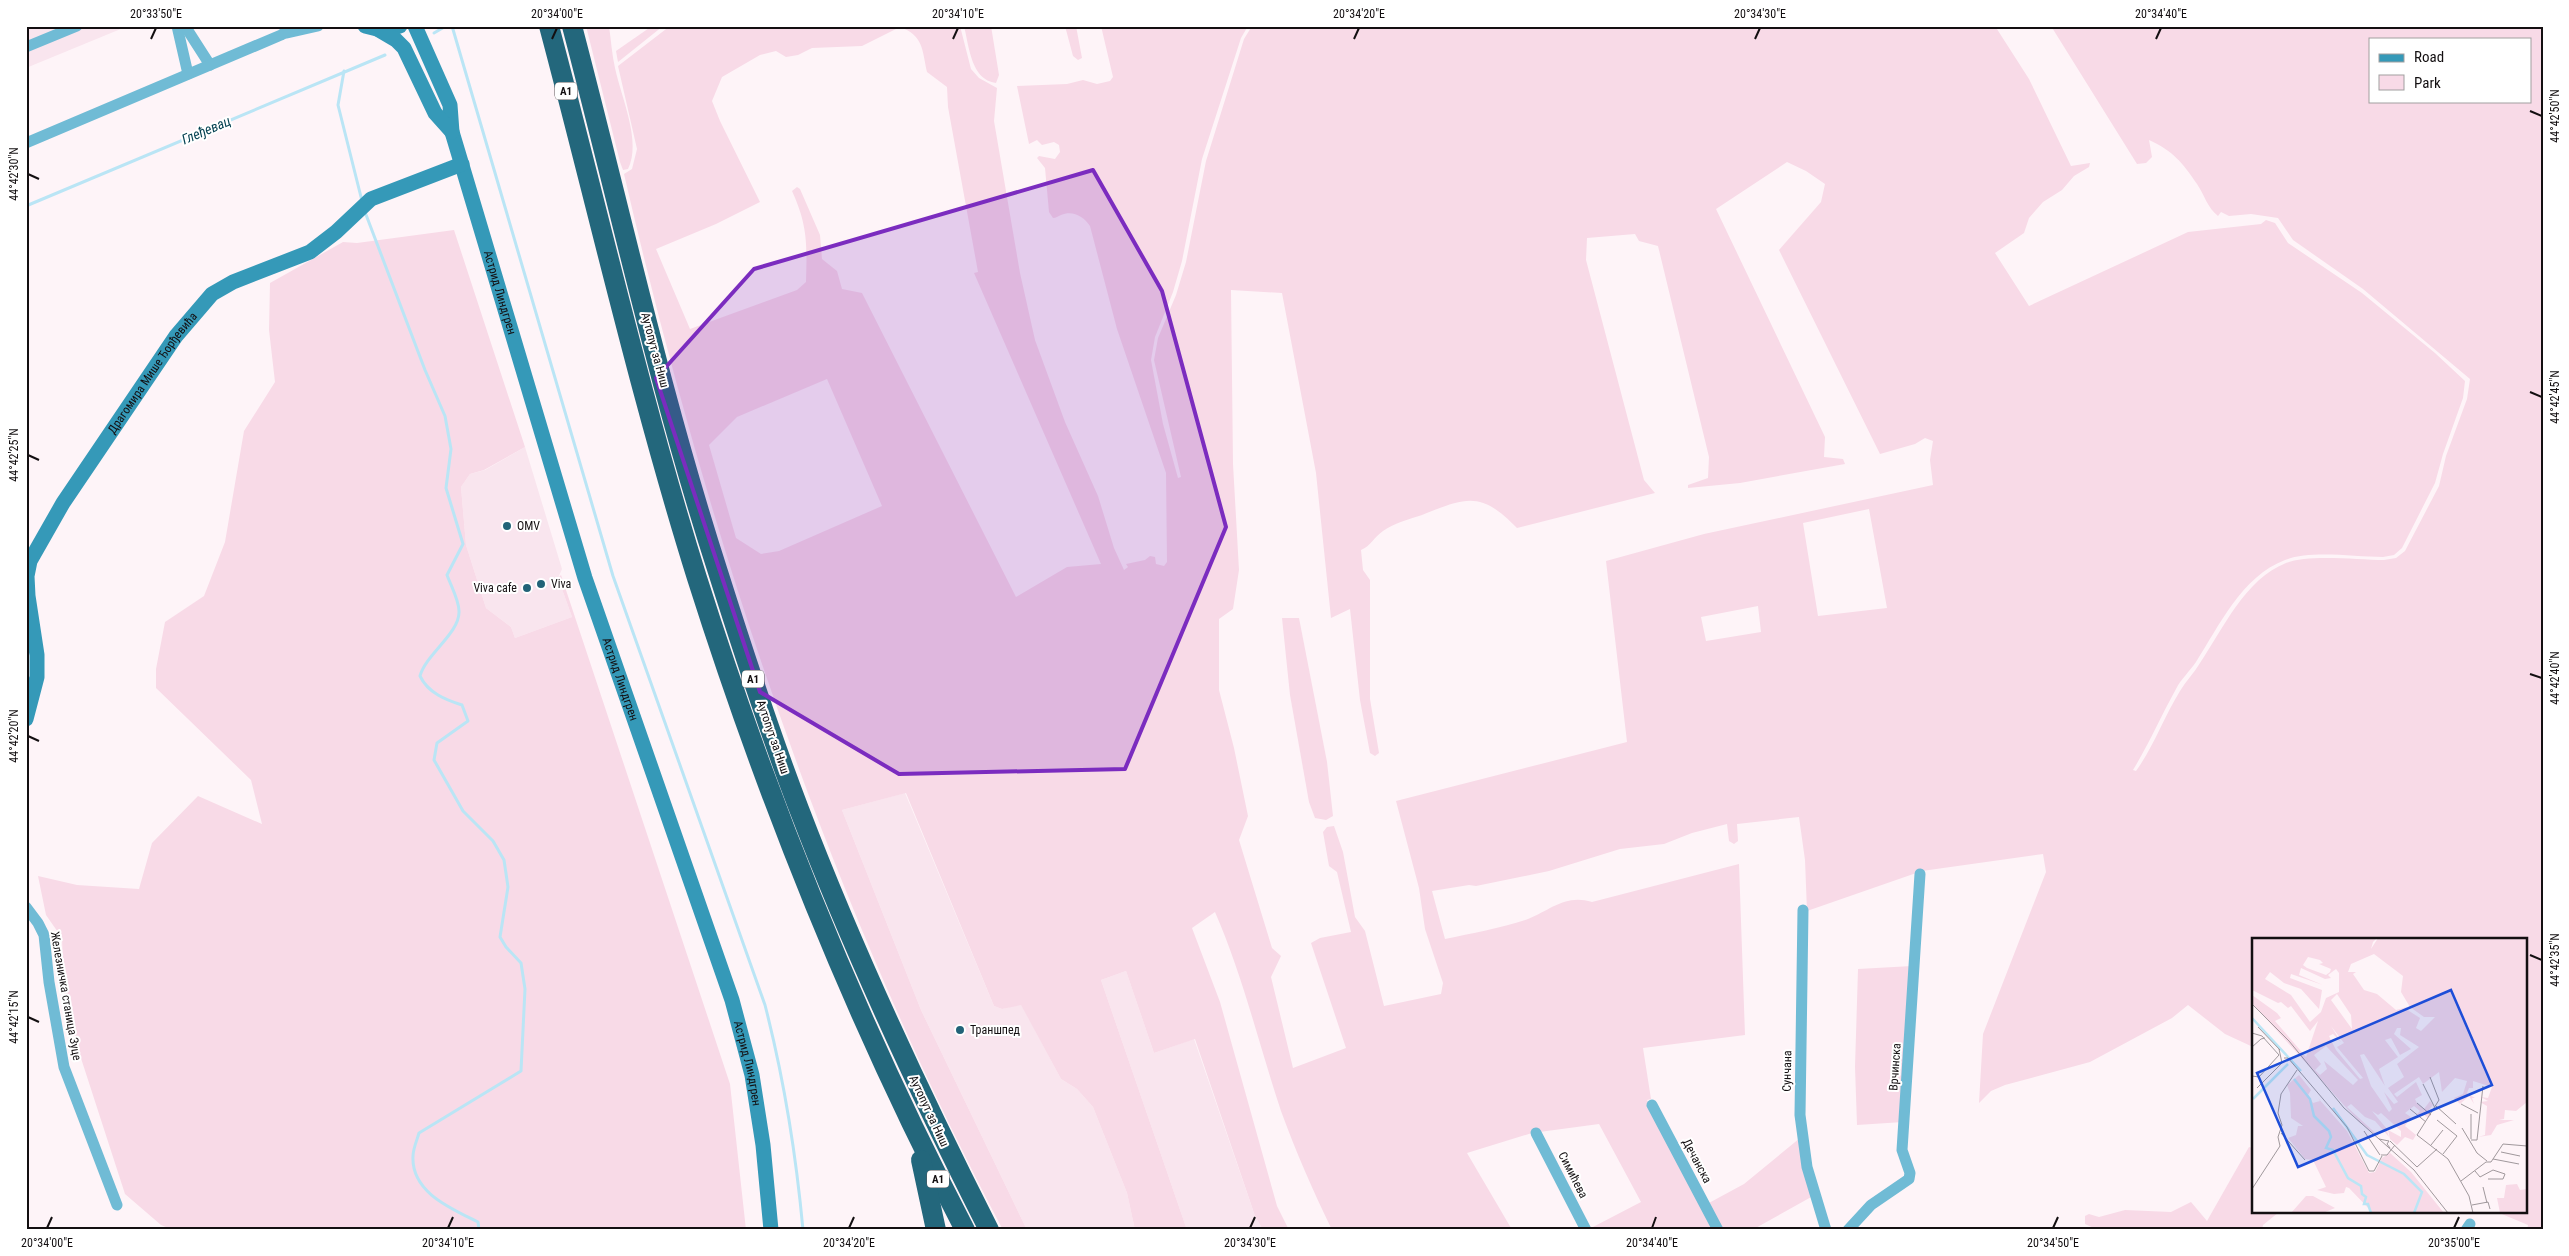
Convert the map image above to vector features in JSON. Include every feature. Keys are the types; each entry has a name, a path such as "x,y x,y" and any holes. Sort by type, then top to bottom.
{"highway":[{"name":"Аутопут за Ниш","path":"550,26 638,372 675,502 734,688 799,865 852,994 912,1129 964,1230"},
{"name":"Аутопут за Ниш","path":"572,26 698,506 750,669 796,800 871,983 946,1147 989,1230"},
{"path":"912,1129 936,1230"}],"street":[{"path":"26,47 77,26"},
{"path":"177,26 188,74"},
{"path":"185,26 210,64"},
{"path":"26,143 283,34 296,26"},
{"path":"283,34 318,26"},
{"name":"Астрид Линдгрен","path":"372,28 400,26"},
{"name":"Астрид Линдгрен","path":"415,26 450,105 452,132 585,578 732,1000 753,1083 763,1145 771,1230"},
{"name":"Астрид Линдгрен","path":"372,28 396,40 404,48 435,113 452,132"},
{"name":"Драгомира Мише Ђорђевића","path":"26,719 37,677 37,655 28,596 28,569 39,541 166,348 204,302 228,285 310,252 371,198 462,164"},
{"name":"Врчинска","path":"1849,1229 1871,1205 1909,1179 1909,1167 1902,1150 1920,874"},
{"name":"Железничка станица Зуце","path":"26,907 38,922 44,936 49,982 64,1067 117,1206"},
{"name":"Сунчана","path":"1803,910 1800,1115 1807,1167 1826,1230"},
{"name":"Дечанска","path":"1652,1105 1718,1230"},
{"name":"Симићева","path":"1536,1132 1586,1230"}],"highlighted area":[{"path":"1093,170 1162,291 1226,527 1125,769 899,774 760,692 656,378 754,269"}],"shaded area":[{"path":"26,26 128,26 26,68"},
{"name":"OMV","path":"525,447 562,569 558,578 572,617 515,638 511,627 486,608 466,545 461,487 470,474 485,470"},
{"path":"905,793 994,1006 1002,1009 1021,1004 1061,1079 1077,1089 1093,1107 1127,1193 1135,1230 1027,1230 921,1010 842,810"},
{"path":"1126,971 1154,1053 1194,1039 1255,1216 1263,1230 1187,1230 1101,980"}],"green space":[{"path":"586,26 609,26 615,68 632,133 632,158 628,169 623,170 620,162"},
{"path":"652,26 663,26 618,62 616,51"},
{"path":"670,26 960,26 971,69 979,78 997,88 994,121 1020,273 1035,340 1065,422 1098,496 1114,548 1124,570 1128,567 1126,564 1145,560 1150,556 1155,557 1156,564 1164,566 1167,562 1166,473 1117,329 1090,226 1081,217 1074,214 1070,213 1053,218 1049,212 1045,168 1037,158 1039,156 1055,159 1060,152 1059,145 1054,142 1042,145 1037,140 1029,144 1017,86 1067,84 1083,80 1097,84 1110,81 1113,77 1101,26 1248,26 1241,38 1202,159 1182,261 1173,292 1155,337 1151,360 1163,424 1178,478 1181,477 1154,360 1158,338 1176,295 1186,262 1206,161 1244,39 1252,26 1995,26 2029,79 2071,166 2090,163 2089,167 2074,176 2062,190 2043,202 2029,218 2024,233 1995,253 2029,306 2188,232 2261,224 2266,220 2275,223 2288,243 2362,293 2435,353 2465,381 2463,398 2435,483 2402,548 2394,555 2383,557 2307,555 2295,557 2270,568 2256,578 2233,604 2196,662 2178,685 2133,770 2136,771 2182,687 2198,667 2236,606 2258,581 2271,570 2296,560 2320,558 2384,560 2396,558 2405,551 2439,486 2446,456 2467,399 2470,379 2363,289 2293,240 2278,218 2251,214 2229,216 2221,212 2218,216 2211,209 2182,163 2164,148 2149,140 2152,157 2146,163 2137,164 2051,26 2543,26 2543,1230 2527,1230 2528,1225 2502,1214 2526,1214 2526,938 2252,938 2252,1047 2225,1034 2188,1005 2172,1018 2090,1062 2005,1085 1991,1091 1979,1103 1983,1034 2046,872 2043,854 1922,871 1807,911 1805,860 1799,817 1737,824 1738,841 1734,844 1729,841 1727,824 1692,833 1664,844 1620,849 1549,871 1476,886 1469,885 1432,891 1445,939 1528,919 1566,901 1582,900 1592,902 1739,864 1745,1035 1643,1048 1651,1099 1647,1100 1715,1230 1591,1230 1591,1228 1641,1202 1599,1124 1532,1133 1467,1153 1511,1228 1506,1230 1332,1230 1305,1171 1281,1111 1234,961 1215,912 1192,928 1220,1002 1277,1206 1289,1230 1263,1230 1255,1216 1195,1039 1154,1053 1126,971 1101,980 1187,1230 1135,1230 1127,1193 1093,1107 1077,1089 1061,1079 1021,1005 1002,1009 994,1006 906,793 842,810 921,1010 1027,1230 1003,1230 940,1105 882,977 828,846 779,714 735,581 694,446 657,310 624,174 632,169 637,149 618,66","holes":["900,27 918,39 923,50 927,72 947,87 948,107 978,272 974,273 1101,564 1067,567 1016,597 862,293 842,289 837,271 822,259 820,235 800,189 797,187 792,191 804,225 806,282 797,290 690,329 656,249 716,224 760,202 712,101 722,77 760,55 776,51 786,57 798,55 812,48 862,46","1787,162 1806,171 1825,184 1821,202 1779,250 1880,454 1915,444 1925,438 1933,441 1930,460 1933,485 1704,534 1606,561 1627,742 1396,801 1419,888 1425,929 1443,983 1441,994 1384,1006 1365,931 1355,917 1343,852 1334,826 1327,827 1323,832 1329,866 1337,872 1351,932 1320,938 1311,943 1346,1048 1293,1068 1271,977 1281,956 1272,948 1239,840 1248,816 1234,748 1219,690 1219,619 1233,609 1239,570 1233,464 1231,290 1282,293 1316,473 1331,618 1350,609 1360,700 1370,753 1375,756 1379,753 1370,699 1370,580 1363,570 1361,550 1387,528 1402,521 1462,501 1483,503 1504,516 1517,528 1655,493 1644,480 1586,260 1587,238 1635,234 1639,241 1658,246 1709,457 1708,478 1688,485 1688,488 1740,483 1845,464 1843,459 1824,457 1825,437 1716,209","827,379 882,506 779,551 761,554 736,538 709,445 737,417","1869,509 1887,608 1818,616 1803,523","1758,606 1761,632 1706,641 1701,617"]},
{"path":"964,26 991,26 999,75 996,83 988,81 976,69 972,61"},
{"path":"1065,26 1076,26 1082,58 1078,60 1073,56"},
{"path":"454,230 525,447 484,470 470,474 461,487 466,545 486,608 511,627 515,638 572,617 558,578 561,575 730,1084 746,1230 173,1230 161,1225 125,1194 78,1049 64,993 62,938 46,915 38,876 77,885 139,889 152,843 198,796 262,824 251,780 156,688 156,669 165,622 204,596 225,542 244,431 275,382 269,330 270,283 343,242 357,243"},
{"path":"1282,618 1299,618 1327,762 1333,816 1326,820 1315,818 1309,802 1290,695"},
{"path":"1912,966 1903,1122 1857,1125 1855,1067 1858,969"},
{"path":"1800,1138 1813,1196 1752,1230 1720,1230 1707,1204 1744,1184"},
{"path":"2249,1147 2252,1148 2252,1214 2277,1214 2263,1225 2262,1230 2098,1230 2085,1224 2085,1216 2089,1214 2099,1217 2125,1210 2171,1212 2191,1202 2207,1221"}],"waterway":[{"name":"Глеђевац","path":"434,33 446,26"},
{"path":"452,26 613,576 765,1005 788,1117 797,1173 803,1230"},
{"name":"Глеђевац","path":"26,206 385,55"},
{"path":"344,71 338,105 362,201"},
{"path":"365,212 425,370 445,416 451,449 446,488 463,544 447,575 458,602 458,619 449,635 423,668 420,676 423,682 433,691 444,698 462,705 468,721 437,743 434,760 463,811 493,841 504,860 508,887 500,937 506,947 521,963 525,989 521,1071 419,1133 414,1150 414,1169 418,1180 425,1189 456,1211 478,1222 479,1230"}],"place":[{"name":"OMV","path":"507,526"},
{"name":"Viva","path":"541,584"},
{"name":"Viva cafe","path":"527,588"},
{"name":"Траншпед","path":"960,1030"}]}
